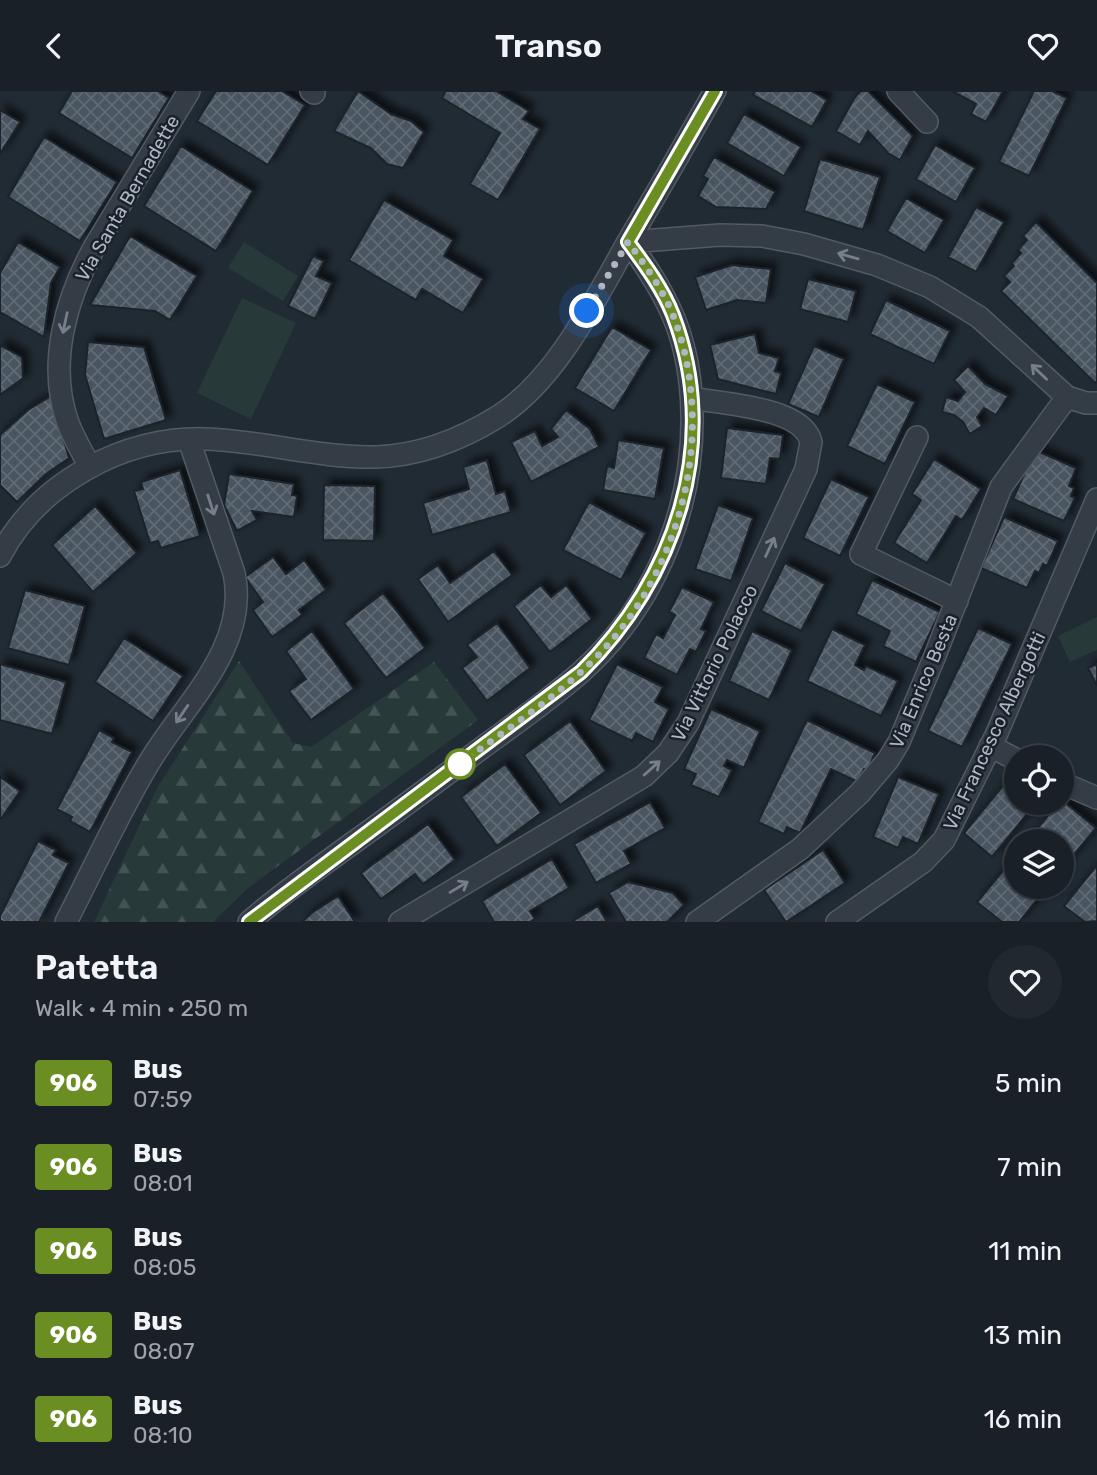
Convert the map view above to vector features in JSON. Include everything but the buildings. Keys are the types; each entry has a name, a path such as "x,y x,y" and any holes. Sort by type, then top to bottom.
{"street":[{"name":"Via Santa Bernadette","path":"90,467 68,422 61,395 61,340 67,311 88,258 189,91"},
{"path":"0,556 16,530 39,504 64,484 90,467 140,448 189,440 227,441 375,457 417,451 456,438 500,415 519,401 538,381 572,334 715,91"},
{"path":"898,91 927,122"},
{"path":"628,242 720,235 762,236 804,244 877,265 930,287 962,305 987,324 1067,397 1086,403 1097,403"},
{"path":"249,922 551,697 606,647 642,597 665,555 687,481 691,453 692,398 686,359 674,317 654,279 628,242"},
{"name":"Via Enrico Besta","path":"696,922 790,857 829,824 881,769 899,743 1000,487 1067,397"},
{"name":"Via Vittorio Polacco","path":"400,922 644,776 668,753 688,723 806,469 811,442 803,428 786,417 769,411 692,398"},
{"name":"Via Enrico Besta","path":"917,437 861,554 957,601"},
{"path":"66,922 147,765 218,660 234,619 237,589 234,573 189,440"},
{"name":"Via Francesco Albergotti","path":"837,922 891,886 944,840 990,746 1096,506"},
{"path":"990,746 1004,753"},
{"path":"1074,788 1097,798"}],"green space":[{"path":"244,242 298,276 283,301 228,268"},
{"path":"242,298 296,323 251,419 197,393"},
{"path":"1097,617 1097,650 1070,662 1058,636"},
{"path":"239,661 293,743 311,747 434,662 478,720 248,888 213,922 94,922 157,788"}],"bus line":[{"name":"906","path":"249,922 581,672 618,632 654,577 674,531 687,481 692,438 692,398 686,359 674,317 654,279 628,242 715,91"}],"route":[{"path":"460,764 581,672 606,647 654,577 674,531 691,453 693,418 689,376 669,306 628,242 587,311"}]}
